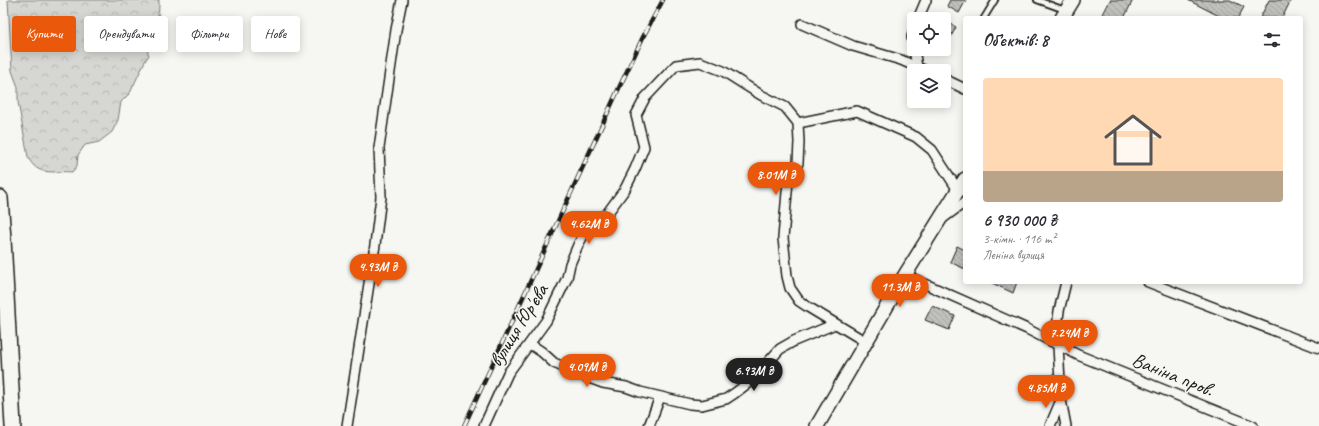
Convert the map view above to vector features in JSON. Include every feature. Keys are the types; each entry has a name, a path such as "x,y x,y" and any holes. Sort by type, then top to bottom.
{"main road":[{"path":"817,426 905,276 963,182"},
{"path":"0,198 13,426"}],"street":[{"path":"347,426 375,246 381,197 379,148 402,0"},
{"path":"921,12 926,0"},
{"path":"802,24 853,46 910,64"},
{"name":"вулиця Юр'єва","path":"484,426 508,373 546,321 560,294 578,245 590,223 606,215 625,189 644,147 636,115 645,98 676,65 700,62 723,71 761,94 785,106 798,123"},
{"path":"951,82 963,88"},
{"path":"866,342 798,301 790,288 787,276 783,238 788,181 798,163 798,123 857,111 916,137 932,150 958,190"},
{"path":"938,222 963,203"},
{"name":"Ваніна пров.","path":"905,276 1027,329 1058,345 1253,426"},
{"path":"1066,284 1059,311 1057,328 1061,400 1066,426"},
{"path":"1153,284 1319,348"},
{"path":"530,344 554,363 603,383 626,387 690,404 702,405 726,399 752,380 780,349 794,341 835,324"},
{"path":"649,426 660,397"},
{"path":"1050,426 1061,400"}],"lane":[{"path":"985,16 995,0"},
{"path":"1037,0 1067,10"}],"green space":[{"path":"8,0 159,0 158,16 84,16 84,52 148,52 149,55 130,93 121,102 118,120 112,132 99,142 85,145 78,155 77,166 72,172 47,172 32,164 28,157 18,102 18,87 12,71"}],"building":[{"path":"950,0 966,0 959,13 947,6"},
{"path":"1110,0 1133,0 1125,16 1102,16"},
{"path":"1188,0 1230,0 1244,7 1239,16 1219,16"},
{"path":"1269,0 1291,0 1283,16 1261,16"},
{"path":"951,24 956,27 951,37"},
{"path":"957,246 963,249 963,268 950,262"},
{"path":"994,284 1016,284 1013,293"},
{"path":"932,306 955,316 949,330 925,320"}],"railway":[{"path":"464,426 619,88 644,35 663,0"}]}
